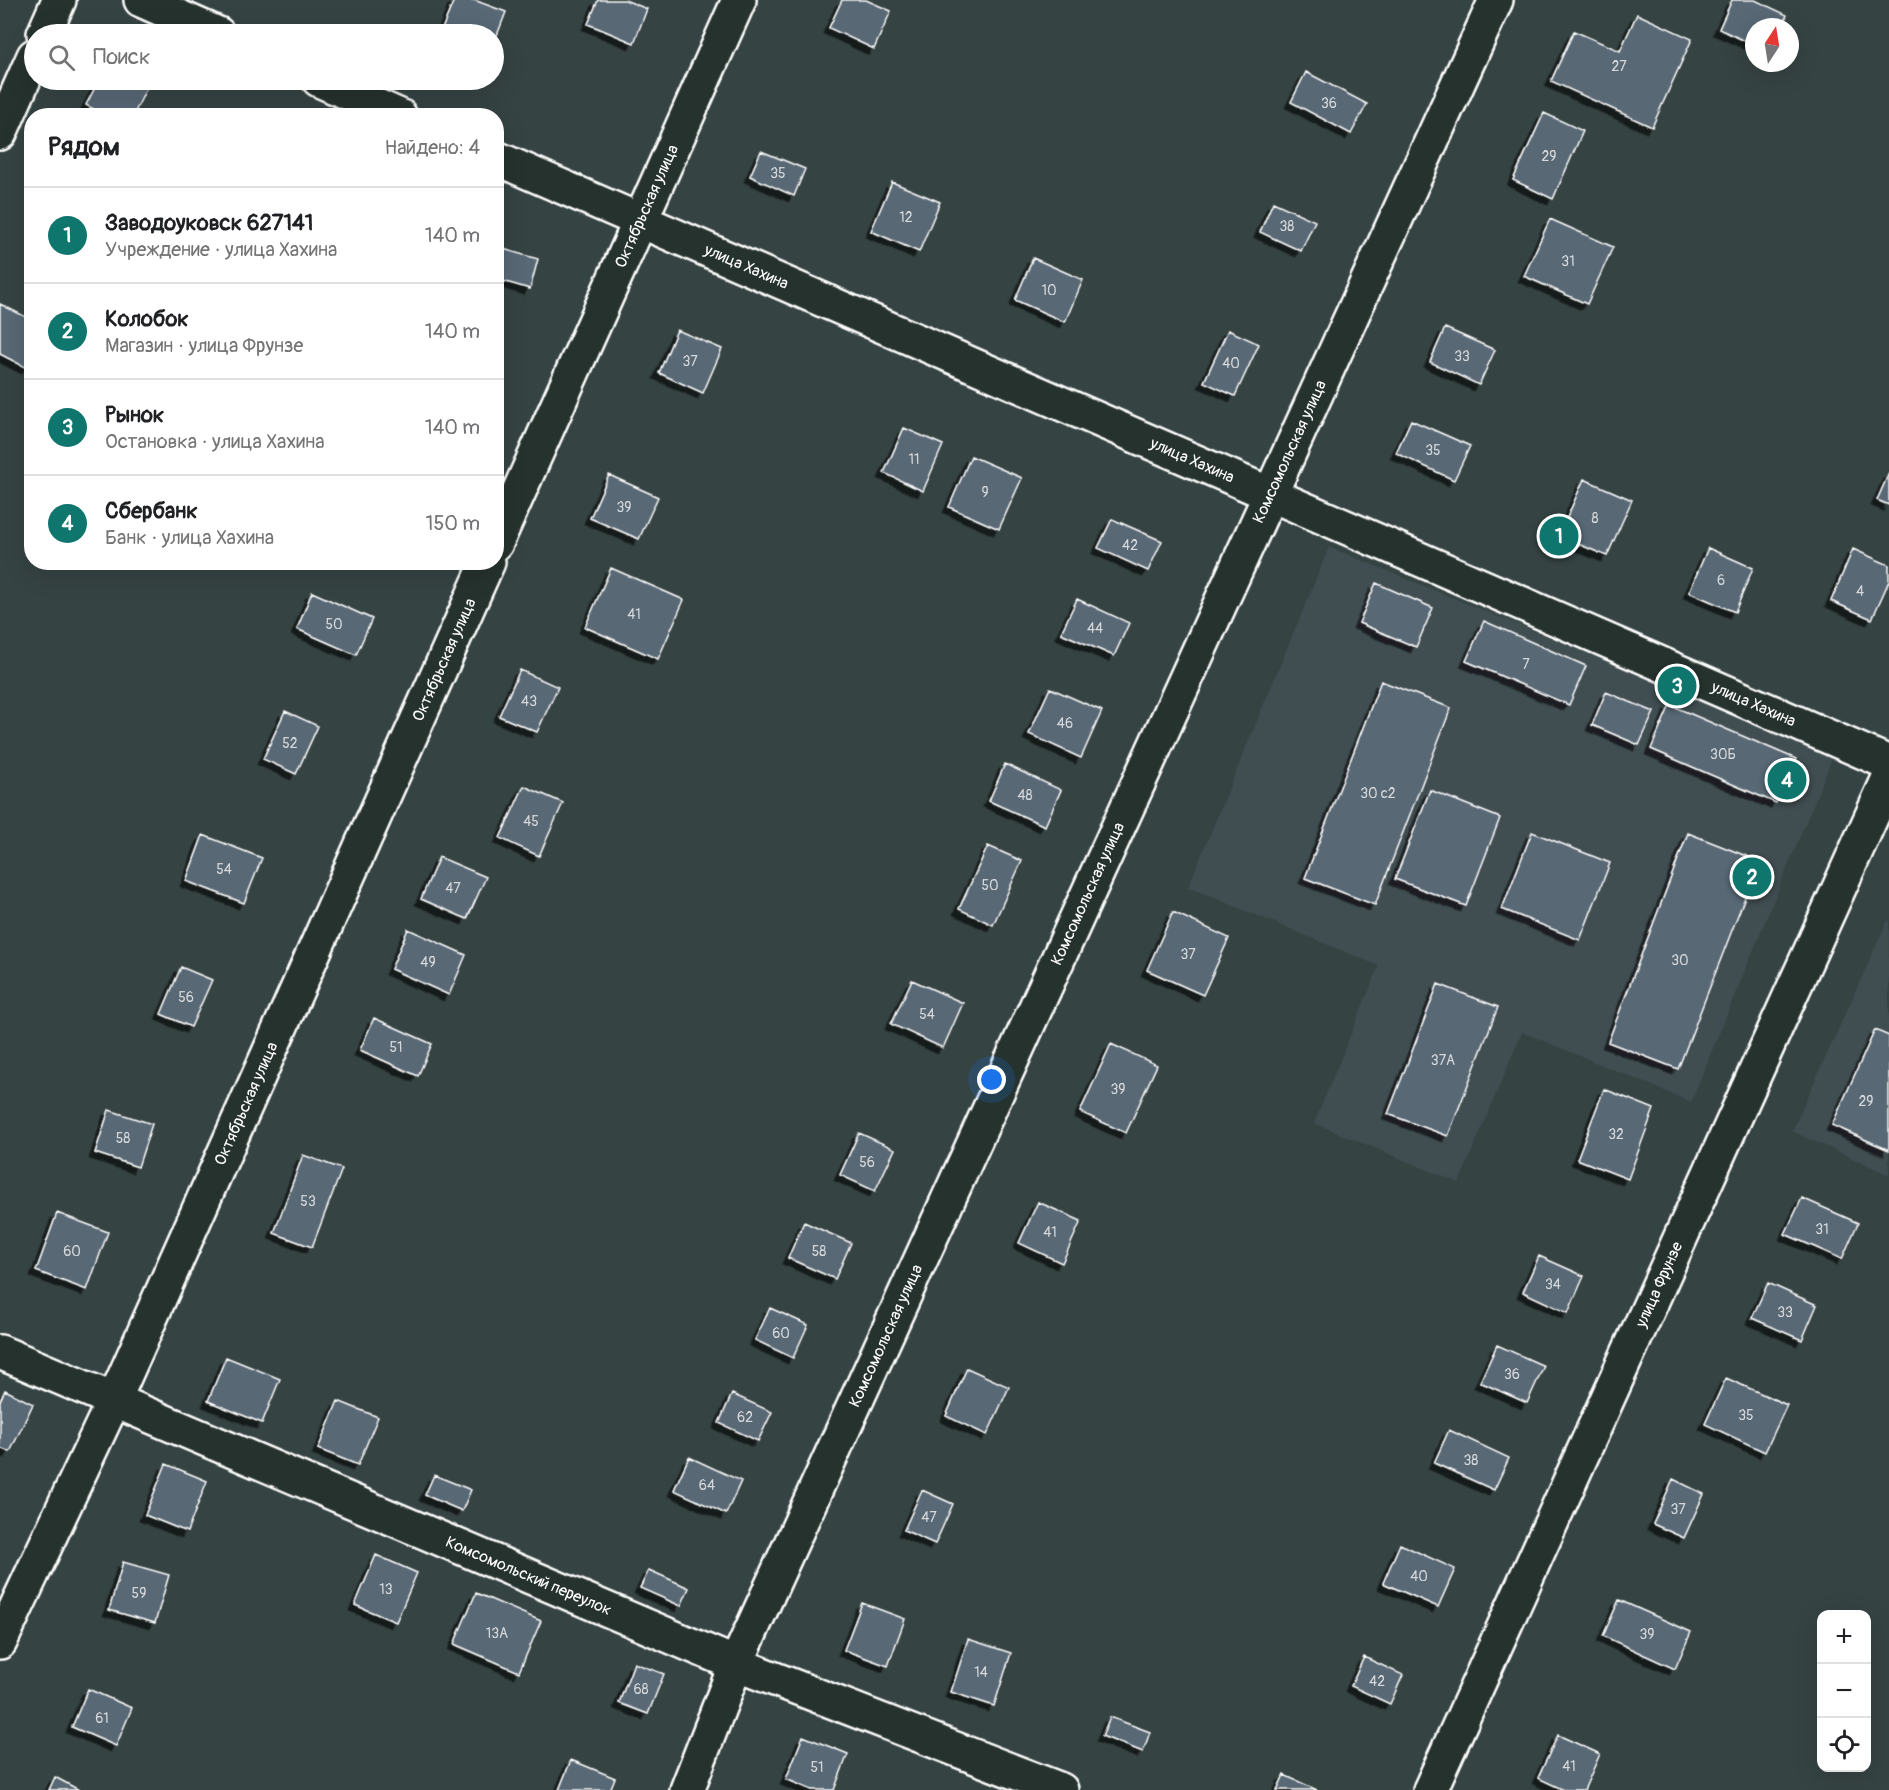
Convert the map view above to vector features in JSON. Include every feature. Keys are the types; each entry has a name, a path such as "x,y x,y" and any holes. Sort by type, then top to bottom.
{"street":[{"path":"48,24 59,0"},
{"path":"141,0 195,24"},
{"name":"Октябрьская улица","path":"504,525 739,0"},
{"name":"Комсомольская улица","path":"687,1790 736,1664 1496,0"},
{"path":"0,133 24,79"},
{"path":"342,90 382,108"},
{"name":"улица Хахина","path":"504,162 1889,763"},
{"name":"Октябрьская улица","path":"0,1642 114,1400 484,570"},
{"name":"улица Фрунзе","path":"1430,1790 1889,778"},
{"name":"Комсомольский переулок","path":"0,1352 736,1664 1061,1790"}],"shaded area":[{"path":"1329,547 1834,754 1691,1102 1522,1032 1459,1183 1314,1123 1379,966 1188,887"},
{"path":"1889,917 1889,1175 1792,1131"}],"building":[{"path":"454,0 474,0 506,12 501,24 444,24"},
{"path":"598,0 625,0 647,9 634,43 588,24"},
{"path":"842,0 866,0 891,11 874,49 829,28"},
{"path":"1732,0 1755,0 1787,15 1786,18 1745,18 1745,41 1719,29"},
{"path":"1637,14 1692,39 1652,127 1551,81 1574,31 1620,51"},
{"path":"1306,72 1367,104 1351,134 1291,102"},
{"path":"94,90 146,90 137,108 92,108 86,105"},
{"path":"1544,113 1583,131 1553,199 1513,180"},
{"path":"761,151 805,169 794,196 750,176"},
{"path":"892,182 940,202 919,252 871,231"},
{"path":"1273,202 1315,221 1301,251 1260,232"},
{"path":"1550,219 1613,247 1587,304 1524,276"},
{"path":"504,249 538,259 530,289 504,281"},
{"path":"1033,258 1083,280 1065,322 1015,300"},
{"path":"0,304 24,316 24,366 0,354"},
{"path":"1445,328 1495,350 1479,385 1430,362"},
{"path":"677,330 722,349 703,393 659,373"},
{"path":"1228,330 1259,344 1235,396 1204,382"},
{"path":"1411,420 1470,446 1454,480 1396,453"},
{"path":"904,428 943,445 923,491 884,473"},
{"path":"971,456 1022,478 999,529 949,507"},
{"path":"1889,473 1889,505 1877,500"},
{"path":"609,475 658,497 639,539 590,518"},
{"path":"1584,479 1632,500 1607,556 1559,536"},
{"path":"1112,519 1162,541 1148,571 1098,548"},
{"path":"1708,548 1753,568 1735,612 1689,592"},
{"path":"1853,549 1889,565 1889,581 1872,619 1831,601"},
{"path":"611,568 684,600 658,659 585,627"},
{"path":"1376,583 1433,608 1416,647 1359,623"},
{"path":"312,592 372,619 356,655 297,629"},
{"path":"1077,599 1129,623 1114,656 1061,633"},
{"path":"1484,621 1586,666 1569,705 1466,661"},
{"path":"520,670 558,687 537,732 499,716"},
{"path":"1381,681 1451,708 1375,905 1305,878"},
{"path":"1050,688 1102,711 1081,758 1029,734"},
{"path":"1606,692 1654,712 1639,745 1592,725"},
{"path":"1670,705 1796,759 1776,803 1651,749"},
{"path":"285,711 318,726 296,774 263,759"},
{"path":"1005,764 1061,790 1045,826 989,801"},
{"path":"524,786 563,803 539,856 500,838"},
{"path":"1430,790 1500,818 1466,906 1395,879"},
{"path":"1532,832 1610,863 1580,940 1502,909"},
{"path":"1688,833 1759,861 1678,1069 1608,1042"},
{"path":"203,835 262,858 244,903 186,881"},
{"path":"988,846 1022,861 993,925 959,909"},
{"path":"439,857 486,877 467,919 421,899"},
{"path":"1173,912 1229,938 1203,995 1147,970"},
{"path":"408,929 466,955 449,995 391,969"},
{"path":"181,967 212,980 191,1027 161,1014"},
{"path":"912,980 963,1003 943,1048 891,1024"},
{"path":"1438,984 1498,1007 1448,1136 1388,1114"},
{"path":"374,1018 432,1044 418,1076 360,1050"},
{"path":"1875,1030 1889,1036 1889,1150 1832,1125"},
{"path":"1111,1044 1157,1065 1126,1133 1080,1112"},
{"path":"1604,1089 1654,1109 1628,1179 1577,1159"},
{"path":"109,1110 152,1124 138,1167 95,1153"},
{"path":"859,1133 895,1149 875,1191 840,1175"},
{"path":"303,1155 342,1169 312,1247 274,1233"},
{"path":"1802,1198 1858,1223 1842,1259 1785,1234"},
{"path":"1038,1202 1081,1221 1062,1263 1019,1243"},
{"path":"57,1213 108,1232 87,1290 36,1271"},
{"path":"804,1222 851,1243 835,1279 788,1258"},
{"path":"1539,1256 1584,1276 1568,1313 1523,1292"},
{"path":"1768,1283 1817,1305 1802,1340 1752,1318"},
{"path":"770,1308 808,1325 793,1358 755,1340"},
{"path":"1497,1345 1544,1366 1527,1403 1480,1382"},
{"path":"226,1357 280,1379 262,1423 208,1401"},
{"path":"967,1368 1009,1387 987,1435 946,1416"},
{"path":"1726,1378 1787,1405 1765,1452 1705,1424"},
{"path":"5,1390 33,1404 10,1452 0,1448 0,1401"},
{"path":"732,1394 772,1412 758,1441 719,1423"},
{"path":"338,1401 378,1417 358,1465 318,1449"},
{"path":"1449,1430 1509,1458 1494,1490 1434,1463"},
{"path":"689,1457 741,1481 726,1514 674,1490"},
{"path":"166,1464 207,1481 187,1532 145,1515"},
{"path":"434,1475 471,1490 462,1511 425,1495"},
{"path":"1673,1479 1704,1494 1684,1538 1653,1524"},
{"path":"922,1490 953,1504 935,1544 904,1530"},
{"path":"1400,1544 1455,1569 1438,1607 1383,1583"},
{"path":"376,1555 417,1573 396,1622 355,1605"},
{"path":"123,1562 169,1575 155,1623 109,1610"},
{"path":"649,1570 689,1588 681,1606 640,1588"},
{"path":"476,1593 541,1621 519,1672 454,1644"},
{"path":"1619,1600 1691,1632 1675,1669 1603,1636"},
{"path":"862,1603 905,1619 888,1666 844,1650"},
{"path":"968,1639 1011,1653 994,1706 951,1692"},
{"path":"1364,1657 1403,1675 1390,1704 1351,1686"},
{"path":"634,1663 664,1674 648,1714 619,1703"},
{"path":"88,1689 132,1708 116,1746 72,1727"},
{"path":"1110,1717 1150,1732 1143,1752 1102,1736"},
{"path":"1558,1735 1600,1754 1584,1790 1564,1790 1538,1778"},
{"path":"803,1736 848,1754 834,1790 812,1790 786,1779"},
{"path":"571,1760 615,1778 610,1790 559,1790"},
{"path":"1284,1775 1317,1790 1277,1790"},
{"path":"55,1777 79,1790 49,1790"}],"place":[{"name":"Заводоуковск 627141","path":"1559,536"},
{"name":"Рынок","path":"1677,686"},
{"name":"Сбербанк","path":"1787,780"},
{"name":"Колобок","path":"1752,877"}]}
